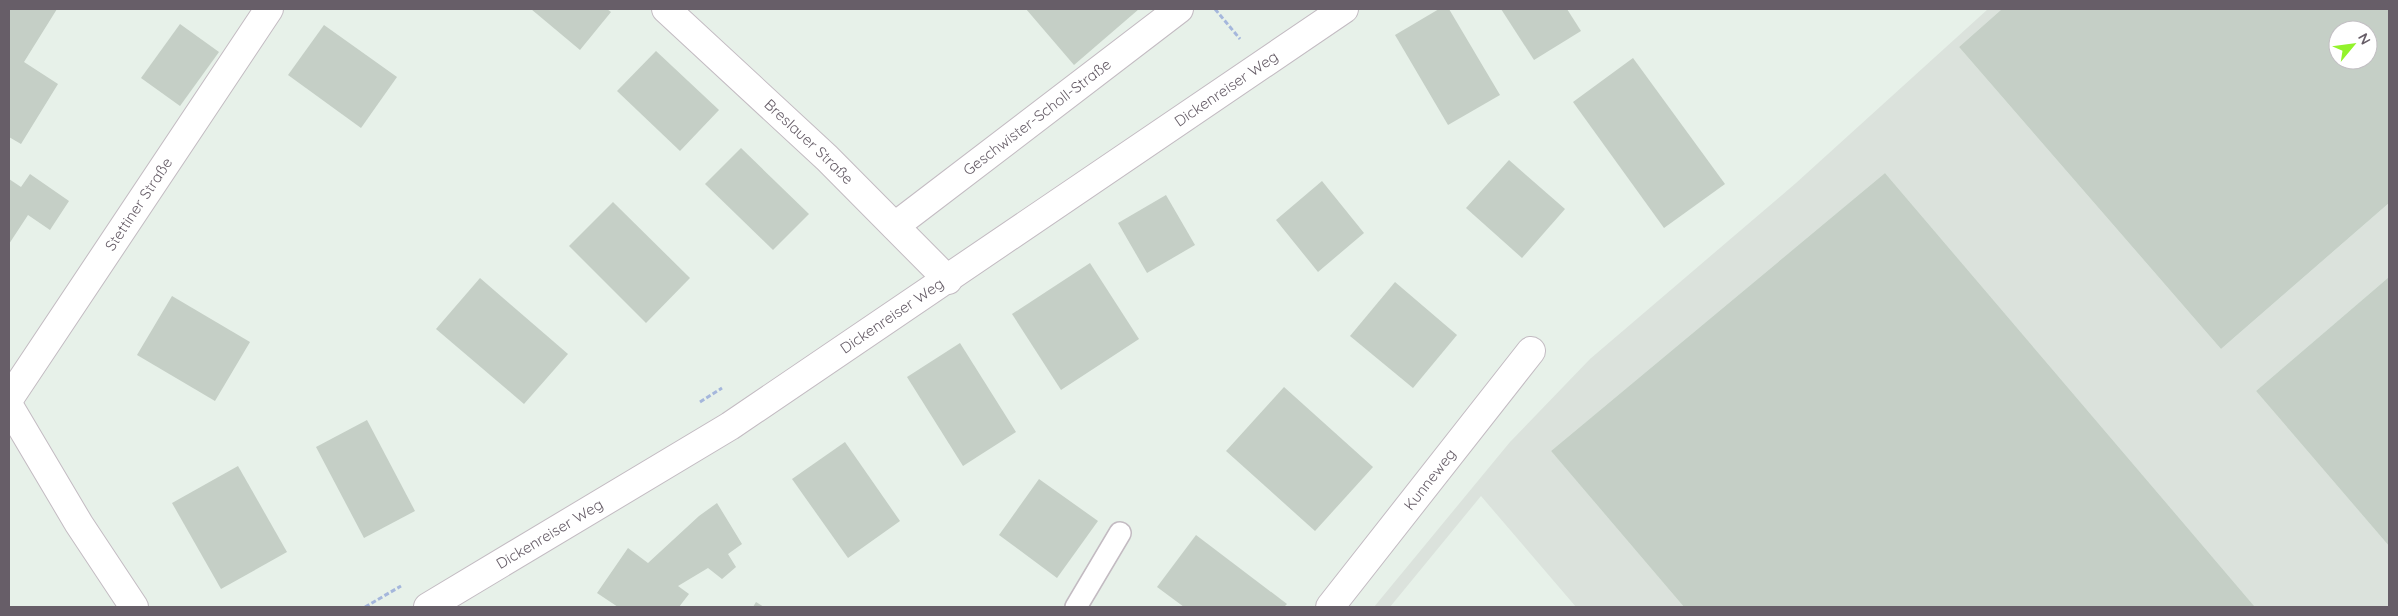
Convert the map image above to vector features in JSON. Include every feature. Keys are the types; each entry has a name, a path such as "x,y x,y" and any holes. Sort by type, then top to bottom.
{"street":[{"name":"Stettiner Straße","path":"9,399 269,9"},
{"name":"Breslauer Straße","path":"666,9 827,158 948,280"},
{"name":"Geschwister-Scholl-Straße","path":"895,226 1179,9"},
{"name":"Dickenreiser Weg","path":"428,607 730,426 948,280 1262,63 1344,9"},
{"name":"Kunneweg","path":"1330,607 1531,351"},
{"path":"9,406 79,524 134,607"}],"lane":[{"path":"1076,607 1120,533"}],"path":[{"path":"1215,9 1262,63"}],"shaded area":[{"path":"1988,9 2002,9 1959,47 2221,349 2389,203 2389,277 2256,391 2389,546 2389,607 2255,607 1885,173 1551,451 1684,607 1576,607 1481,496 1390,607 1374,607 1510,442 1590,359 1796,183"}],"building":[{"path":"9,9 57,9 24,62 58,84 21,144 9,137"},
{"path":"531,9 607,9 611,12 580,50"},
{"path":"1026,9 1139,9 1074,65"},
{"path":"1439,9 1449,9 1500,95 1448,125 1395,35"},
{"path":"1501,9 1567,9 1581,31 1534,60"},
{"path":"2002,9 2389,9 2389,203 2221,349 1959,47"},
{"path":"180,24 219,52 180,106 141,78"},
{"path":"324,25 397,77 361,128 288,75"},
{"path":"656,51 719,110 680,151 617,91"},
{"path":"1633,58 1725,184 1664,228 1573,102"},
{"path":"741,148 809,214 773,250 705,184"},
{"path":"1509,160 1565,209 1522,258 1466,208"},
{"path":"1885,173 2255,607 1684,607 1551,451"},
{"path":"30,174 69,201 50,230 28,215 9,244 9,179 21,187"},
{"path":"1322,181 1364,233 1318,272 1276,220"},
{"path":"1166,195 1195,245 1147,273 1118,223"},
{"path":"613,202 690,278 646,323 569,246"},
{"path":"1090,263 1139,339 1061,390 1012,314"},
{"path":"2389,277 2389,546 2256,391"},
{"path":"480,278 568,354 524,404 436,329"},
{"path":"1395,282 1457,335 1413,388 1350,336"},
{"path":"172,296 250,342 215,401 137,355"},
{"path":"960,343 1016,432 963,466 907,377"},
{"path":"1284,387 1373,467 1315,531 1226,451"},
{"path":"367,420 415,511 364,538 316,447"},
{"path":"845,442 900,521 848,558 792,479"},
{"path":"238,466 287,552 221,589 172,503"},
{"path":"1039,479 1098,521 1057,578 999,535"},
{"path":"717,503 742,544 728,554 736,567 722,579 708,568 678,586 689,594 679,607 618,607 597,593 628,548 648,563 699,516"},
{"path":"1196,535 1287,604 1284,607 1184,607 1157,587"},
{"path":"756,602 764,607 753,607"}]}
